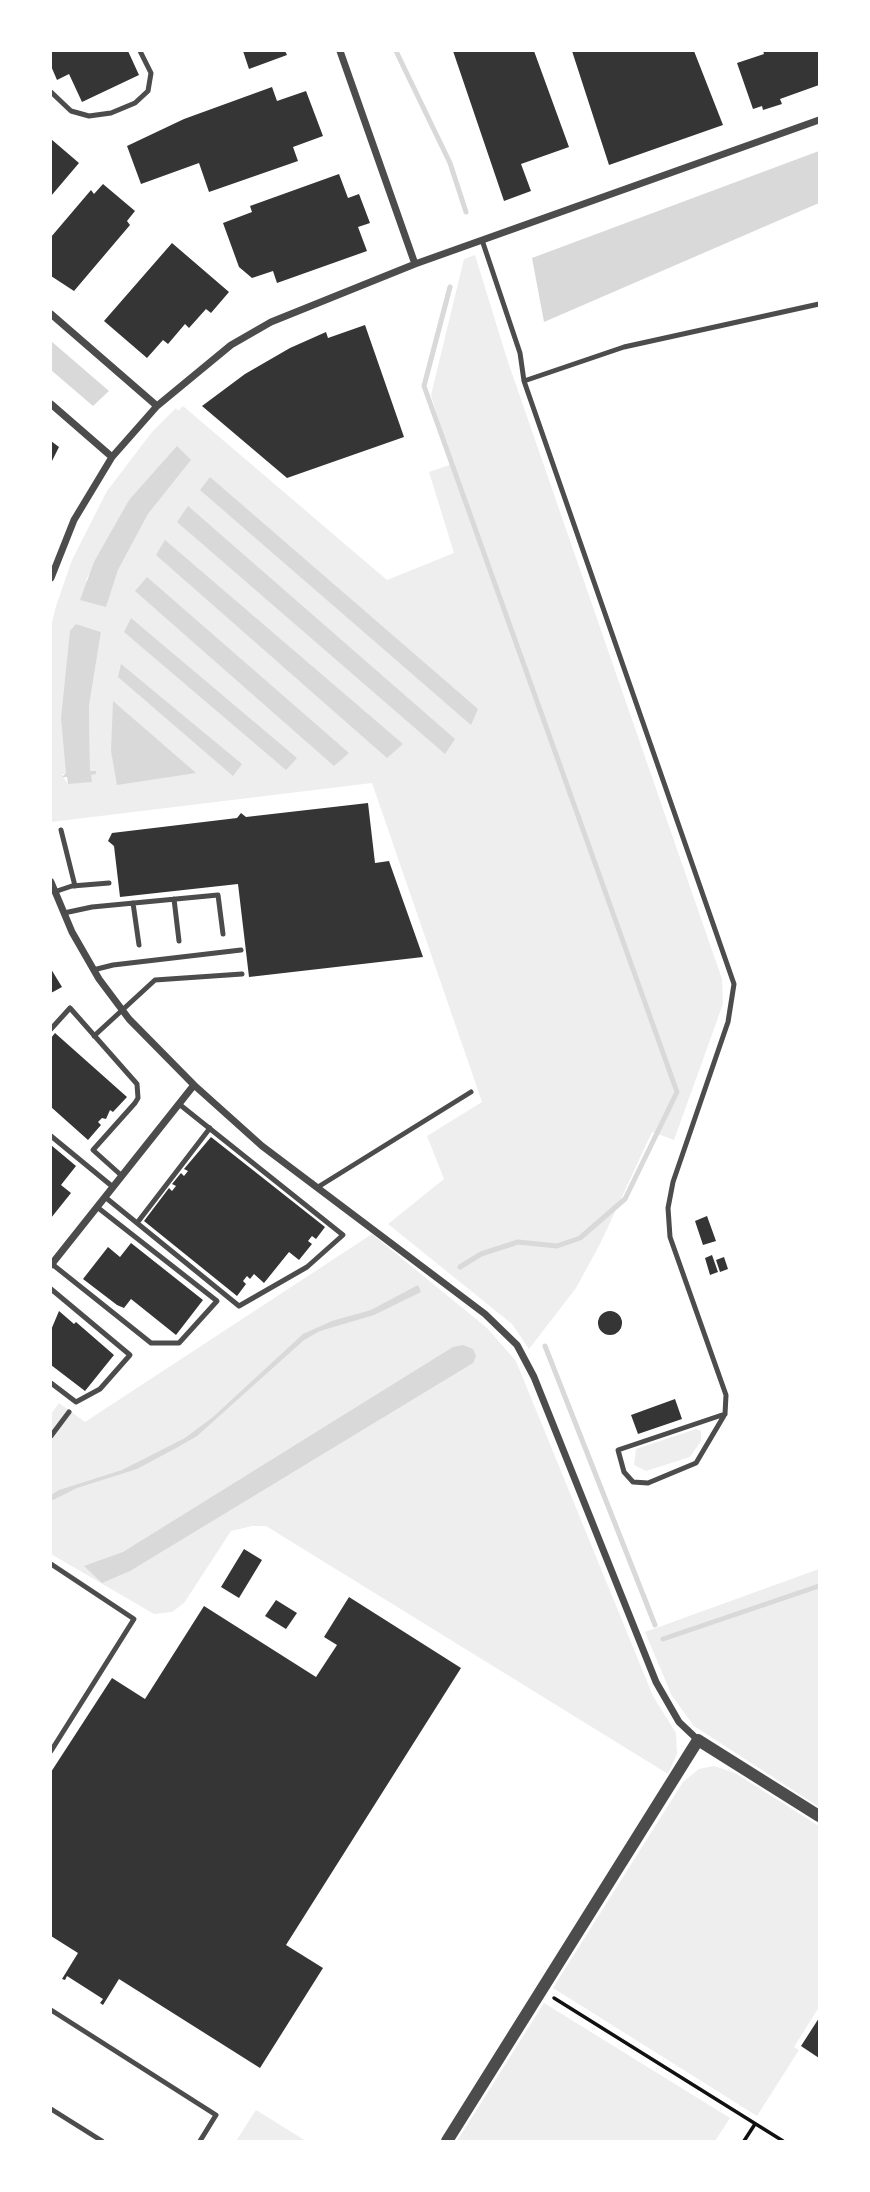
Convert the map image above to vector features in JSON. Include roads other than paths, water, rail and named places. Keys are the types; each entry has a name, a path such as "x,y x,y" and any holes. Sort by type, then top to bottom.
{"street":[{"path":"340,51 415,264"},
{"path":"51,578 74,520 112,457 158,406 231,345 271,322 415,264 819,120"},
{"path":"51,314 158,406"},
{"path":"51,404 112,457"},
{"path":"51,882 93,970 121,1009 194,1085 262,1146 485,1314 517,1345 534,1377 656,1682 679,1722 698,1741 819,1816"},
{"path":"52,1264 194,1085"},
{"path":"447,2141 544,1991 698,1741"}],"lane":[{"path":"51,92 71,111 89,116 111,113 135,103 148,91 151,73 140,51"},
{"path":"482,240 520,353 524,381 734,984 728,1023 673,1182 668,1208 670,1237 726,1395 724,1414 696,1463 648,1483 633,1482 624,1472 618,1450 724,1414"},
{"path":"524,381 624,346 819,304"},
{"path":"61,830 75,886"},
{"path":"54,892 75,886 109,883"},
{"path":"64,913 218,895 223,934"},
{"path":"174,899 180,941"},
{"path":"134,903 139,946"},
{"path":"93,970 113,965 241,950"},
{"path":"94,1036 155,980 242,974"},
{"path":"51,1029 70,1009 137,1084 139,1092 135,1103 93,1150 122,1176"},
{"path":"318,1187 471,1091"},
{"path":"105,1197 239,1306 307,1267 343,1235 179,1104"},
{"path":"137,1223 210,1128"},
{"path":"51,1136 113,1187"},
{"path":"52,1264 150,1343 178,1343 218,1301 97,1207"},
{"path":"51,1289 130,1355 100,1389 76,1402 51,1383"},
{"path":"51,1436 69,1412"},
{"path":"51,1564 134,1619 51,1751"},
{"path":"51,2010 216,2115 200,2141"},
{"path":"51,2109 102,2141"}],"waterway":[{"path":"396,51 450,163 466,212"},
{"path":"450,287 424,386 677,1092 625,1199 580,1238 557,1246 518,1242 481,1254 460,1267"},
{"path":"545,1346 655,1625"},
{"path":"663,1639 819,1586"}]}
